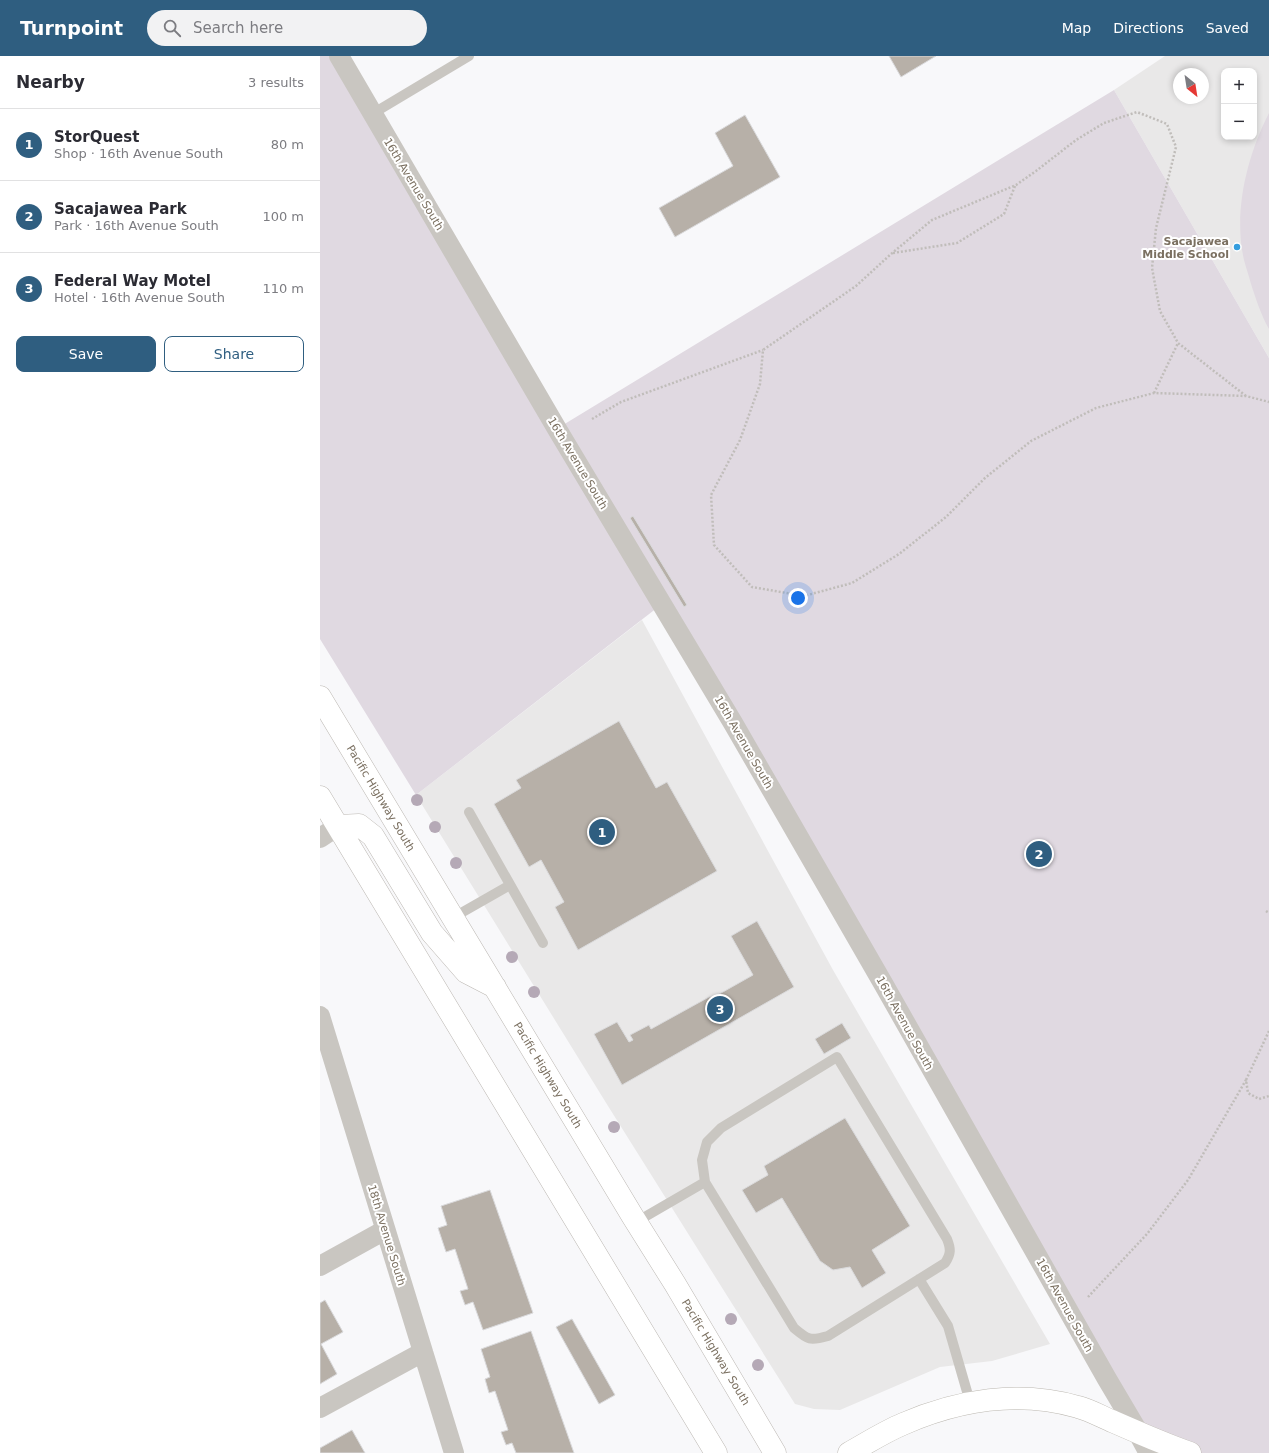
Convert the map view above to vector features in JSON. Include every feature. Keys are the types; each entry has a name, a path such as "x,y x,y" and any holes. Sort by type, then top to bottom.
{"main road":[{"name":"Pacific Highway South","path":"320,697 454,917 636,1222 675,1284 775,1453"},
{"path":"320,796 716,1453"},
{"path":"338,826 359,825 373,836 432,933 466,972 495,987"},
{"path":"850,1453 901,1424 936,1411 970,1402 1004,1398 1048,1401 1078,1407 1158,1442 1190,1453"}],"street":[{"name":"16th Avenue South","path":"339,56 557,429 733,723 1139,1433"},
{"path":"320,838 338,826"},
{"name":"18th Avenue South","path":"320,1016 454,1453"},
{"path":"320,1266 385,1230"},
{"path":"320,1408 423,1352"},
{"path":"1139,1433 1150,1453"}],"lane":[{"path":"372,114 469,56"},
{"path":"469,812 543,943"},
{"path":"454,917 510,885"},
{"path":"837,1057 947,1239 951,1248 950,1256 945,1264 828,1336 814,1340 803,1336 794,1328 705,1182 702,1160 707,1142 721,1128 837,1057"},
{"path":"636,1222 705,1182"},
{"path":"919,1279 948,1326 970,1402"}],"path":[{"path":"592,419 621,402 762,350 856,286 891,254 932,220 1016,185 1076,140 1104,123 1137,112 1167,124 1176,147 1156,228 1152,268 1160,311 1178,343 1246,396"},
{"path":"891,254 957,243 1004,214 1016,185"},
{"path":"1154,393 1178,343"},
{"path":"762,350 760,384 740,440 711,495 714,545 752,587 804,596 852,583 899,554 946,517 985,478 1031,441 1096,408 1154,393 1246,396 1269,402"},
{"path":"1088,1297 1147,1234 1188,1180 1246,1080 1269,1031"},
{"path":"1246,1080 1248,1093 1259,1099 1269,1096"}],"shaded area":[{"path":"320,56 339,56 558,428 1114,90 1269,358 1269,1453 1190,1453 1139,1433 662,604 416,795 320,639"},
{"name":"Sacajawea Middle School","path":"1165,56 1269,56 1269,358 1114,90"},
{"path":"1269,113 1269,329 1259,307 1245,263 1241,242 1240,223 1244,185 1254,147"},
{"path":"642,620 833,970 1050,1344 992,1361 940,1367 840,1410 814,1409 795,1404 608,1106 416,795"}],"building":[{"path":"889,56 936,56 901,77"},
{"path":"745,115 780,177 675,237 659,208 733,166 715,133"},
{"path":"633,516 687,605 684,607 630,518"},
{"path":"619,721 656,788 667,782 717,871 578,950 555,907 564,902 541,860 529,867 494,804 521,788 516,780"},
{"path":"757,921 794,987 622,1085 594,1034 617,1022 629,1042 633,1040 630,1035 649,1025 651,1029 753,975 731,936"},
{"path":"842,1023 851,1038 824,1054 815,1039"},
{"path":"845,1118 910,1226 872,1250 886,1273 862,1288 850,1267 833,1270 820,1261 782,1198 756,1213 742,1190 768,1175 764,1166"},
{"path":"490,1190 533,1313 483,1330 473,1302 465,1305 460,1291 468,1289 455,1249 446,1252 438,1228 447,1225 441,1206"},
{"path":"325,1300 343,1332 321,1344 337,1374 320,1384 320,1303"},
{"path":"572,1319 615,1395 599,1404 556,1327"},
{"path":"531,1331 574,1453 516,1453 512,1443 506,1445 501,1432 508,1430 495,1391 489,1393 485,1379 490,1377 481,1349"},
{"path":"352,1430 365,1453 320,1453 320,1448"}],"place":[{"name":"Sacajawea Middle School","path":"1237,247"},
{"name":"StorQuest","path":"602,832"},
{"name":"Sacajawea Park","path":"1039,854"},
{"name":"Federal Way Motel","path":"720,1009"}]}
